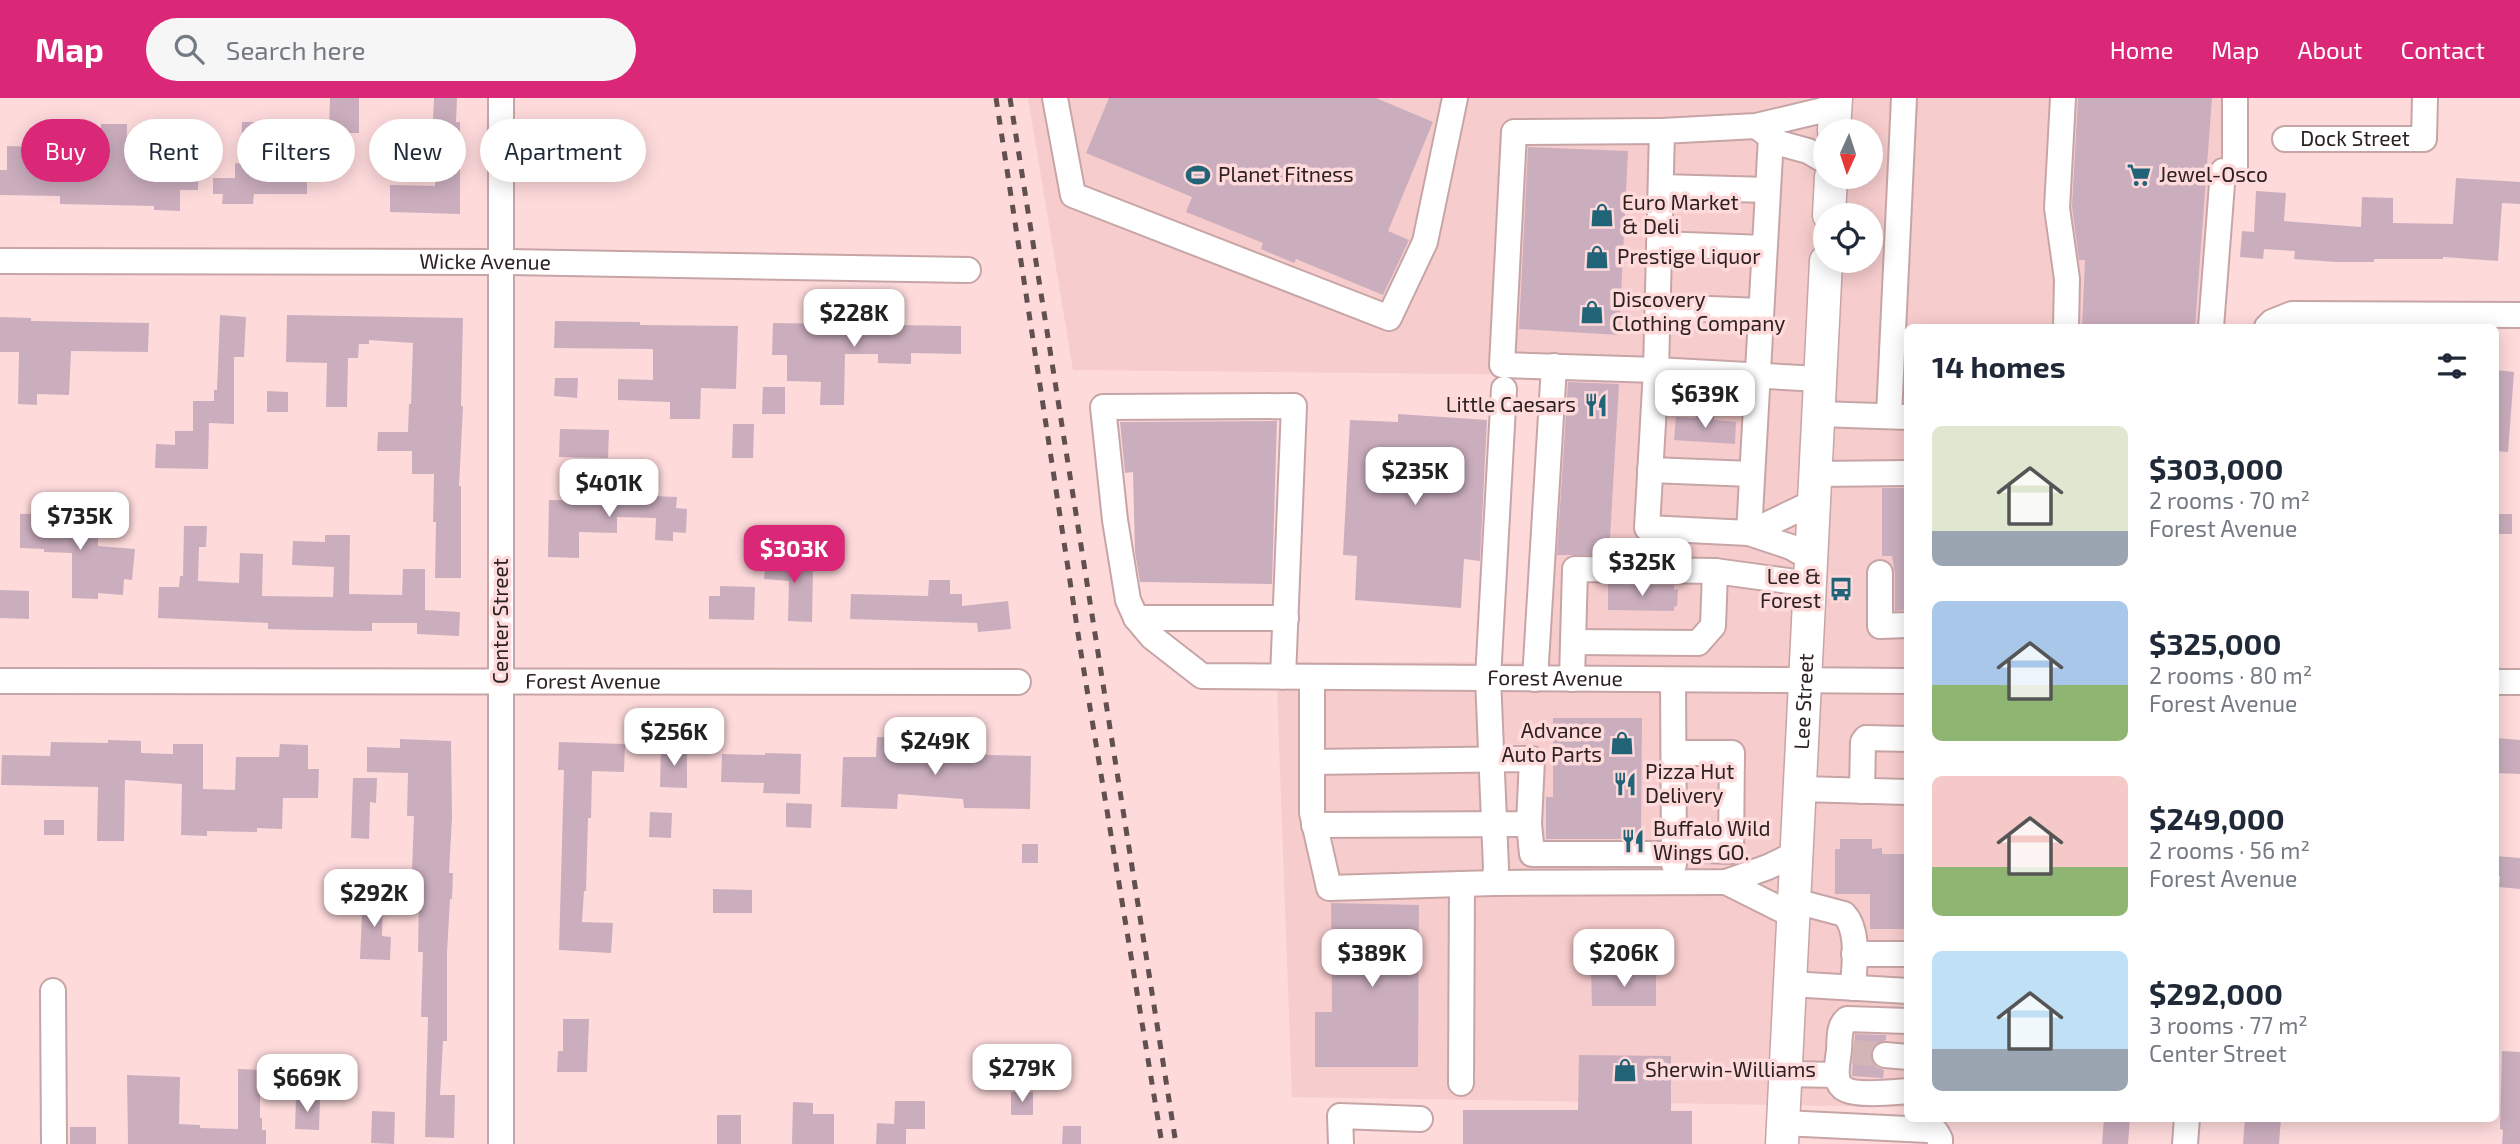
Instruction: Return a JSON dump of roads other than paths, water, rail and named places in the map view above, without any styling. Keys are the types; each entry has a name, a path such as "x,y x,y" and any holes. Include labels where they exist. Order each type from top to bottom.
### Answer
{"main road":[{"name":"Lee Street","path":"1782,1134 1807,681 1825,273"}],"street":[{"name":"Center Street","path":"500,1144 501,98"},
{"path":"1055,98 1073,195 1389,318 1425,242 1455,98"},
{"path":"1818,414 1898,417 1904,98"},
{"path":"2063,98 2057,208 2067,279 2066,324"},
{"path":"2210,324 2223,171 2235,171 2235,98"},
{"name":"Dock Street","path":"2285,139 2424,139 2425,98"},
{"path":"1819,379 1502,365 1514,131 1764,132 1835,112"},
{"path":"1662,131 1656,370 1647,528 1749,533 1791,547 1811,571"},
{"path":"1764,132 1779,143 1813,154"},
{"path":"1749,533 1768,190 1764,132"},
{"path":"1661,187 1768,190"},
{"path":"1659,244 1765,248"},
{"name":"Wicke Avenue","path":"0,261 501,262 968,270"},
{"path":"1658,307 1761,312"},
{"path":"2270,324 2292,314 2520,315"},
{"path":"1535,679 1554,366"},
{"path":"1494,883 1496,868 1488,678 1504,389"},
{"path":"1283,677 1286,618 1294,406 1103,407 1123,575 1128,600 1136,618 1286,618"},
{"path":"1650,470 1752,474"},
{"path":"1749,533 1815,488 1904,474"},
{"path":"1572,679 1575,569 1811,571"},
{"path":"1573,642 1698,643 1713,626 1715,571"},
{"path":"1880,573 1880,625 1904,625"},
{"name":"Forest Avenue","path":"1136,618 1152,637 1202,676 1904,681"},
{"path":"1312,677 1312,813 1329,888 1494,883 1726,882 1797,853"},
{"path":"1673,680 1675,883"},
{"name":"Forest Avenue","path":"0,681 1018,682"},
{"path":"2499,682 2520,682"},
{"path":"1861,791 1863,742 1866,738 1904,739"},
{"path":"1312,762 1532,759 1529,824 1532,854 1731,851 1732,754 1674,753"},
{"path":"1801,789 1904,792"},
{"path":"1314,825 1529,824"},
{"path":"1726,882 1795,909 1844,915 1852,926 1853,988"},
{"path":"1461,884 1461,1083"},
{"path":"1854,954 1904,954"},
{"path":"1790,984 1904,991"},
{"path":"53,991 54,1144"},
{"path":"1904,1021 1847,1019 1841,1026 1841,1087 1869,1093 1904,1091"},
{"path":"1786,1074 1843,1060"},
{"path":"1341,1144 1340,1116 1420,1119"},
{"path":"2185,1144 2187,1122"},
{"path":"1782,1134 1928,1130 1937,1132 1940,1144"}],"tunnel":[{"path":"1853,1052 1885,1055"}],"railway":[{"path":"996,98 1081,653 1162,1144"},
{"path":"1010,98 1176,1144"}],"place":[{"name":"Planet Fitness","path":"1198,175"},
{"name":"Jewel-Osco","path":"2139,175"},
{"name":"Euro Market & Deli","path":"1602,215"},
{"name":"Prestige Liquor","path":"1597,257"},
{"name":"Discovery Clothing Company","path":"1592,312"},
{"name":"Little Caesars","path":"1596,405"},
{"name":"Lee & Forest","path":"1841,589"},
{"name":"Advance Auto Parts","path":"1622,743"},
{"name":"Pizza Hut Delivery","path":"1625,784"},
{"name":"Buffalo Wild Wings GO.","path":"1633,841"},
{"name":"Sherwin-Williams","path":"1625,1070"}]}
